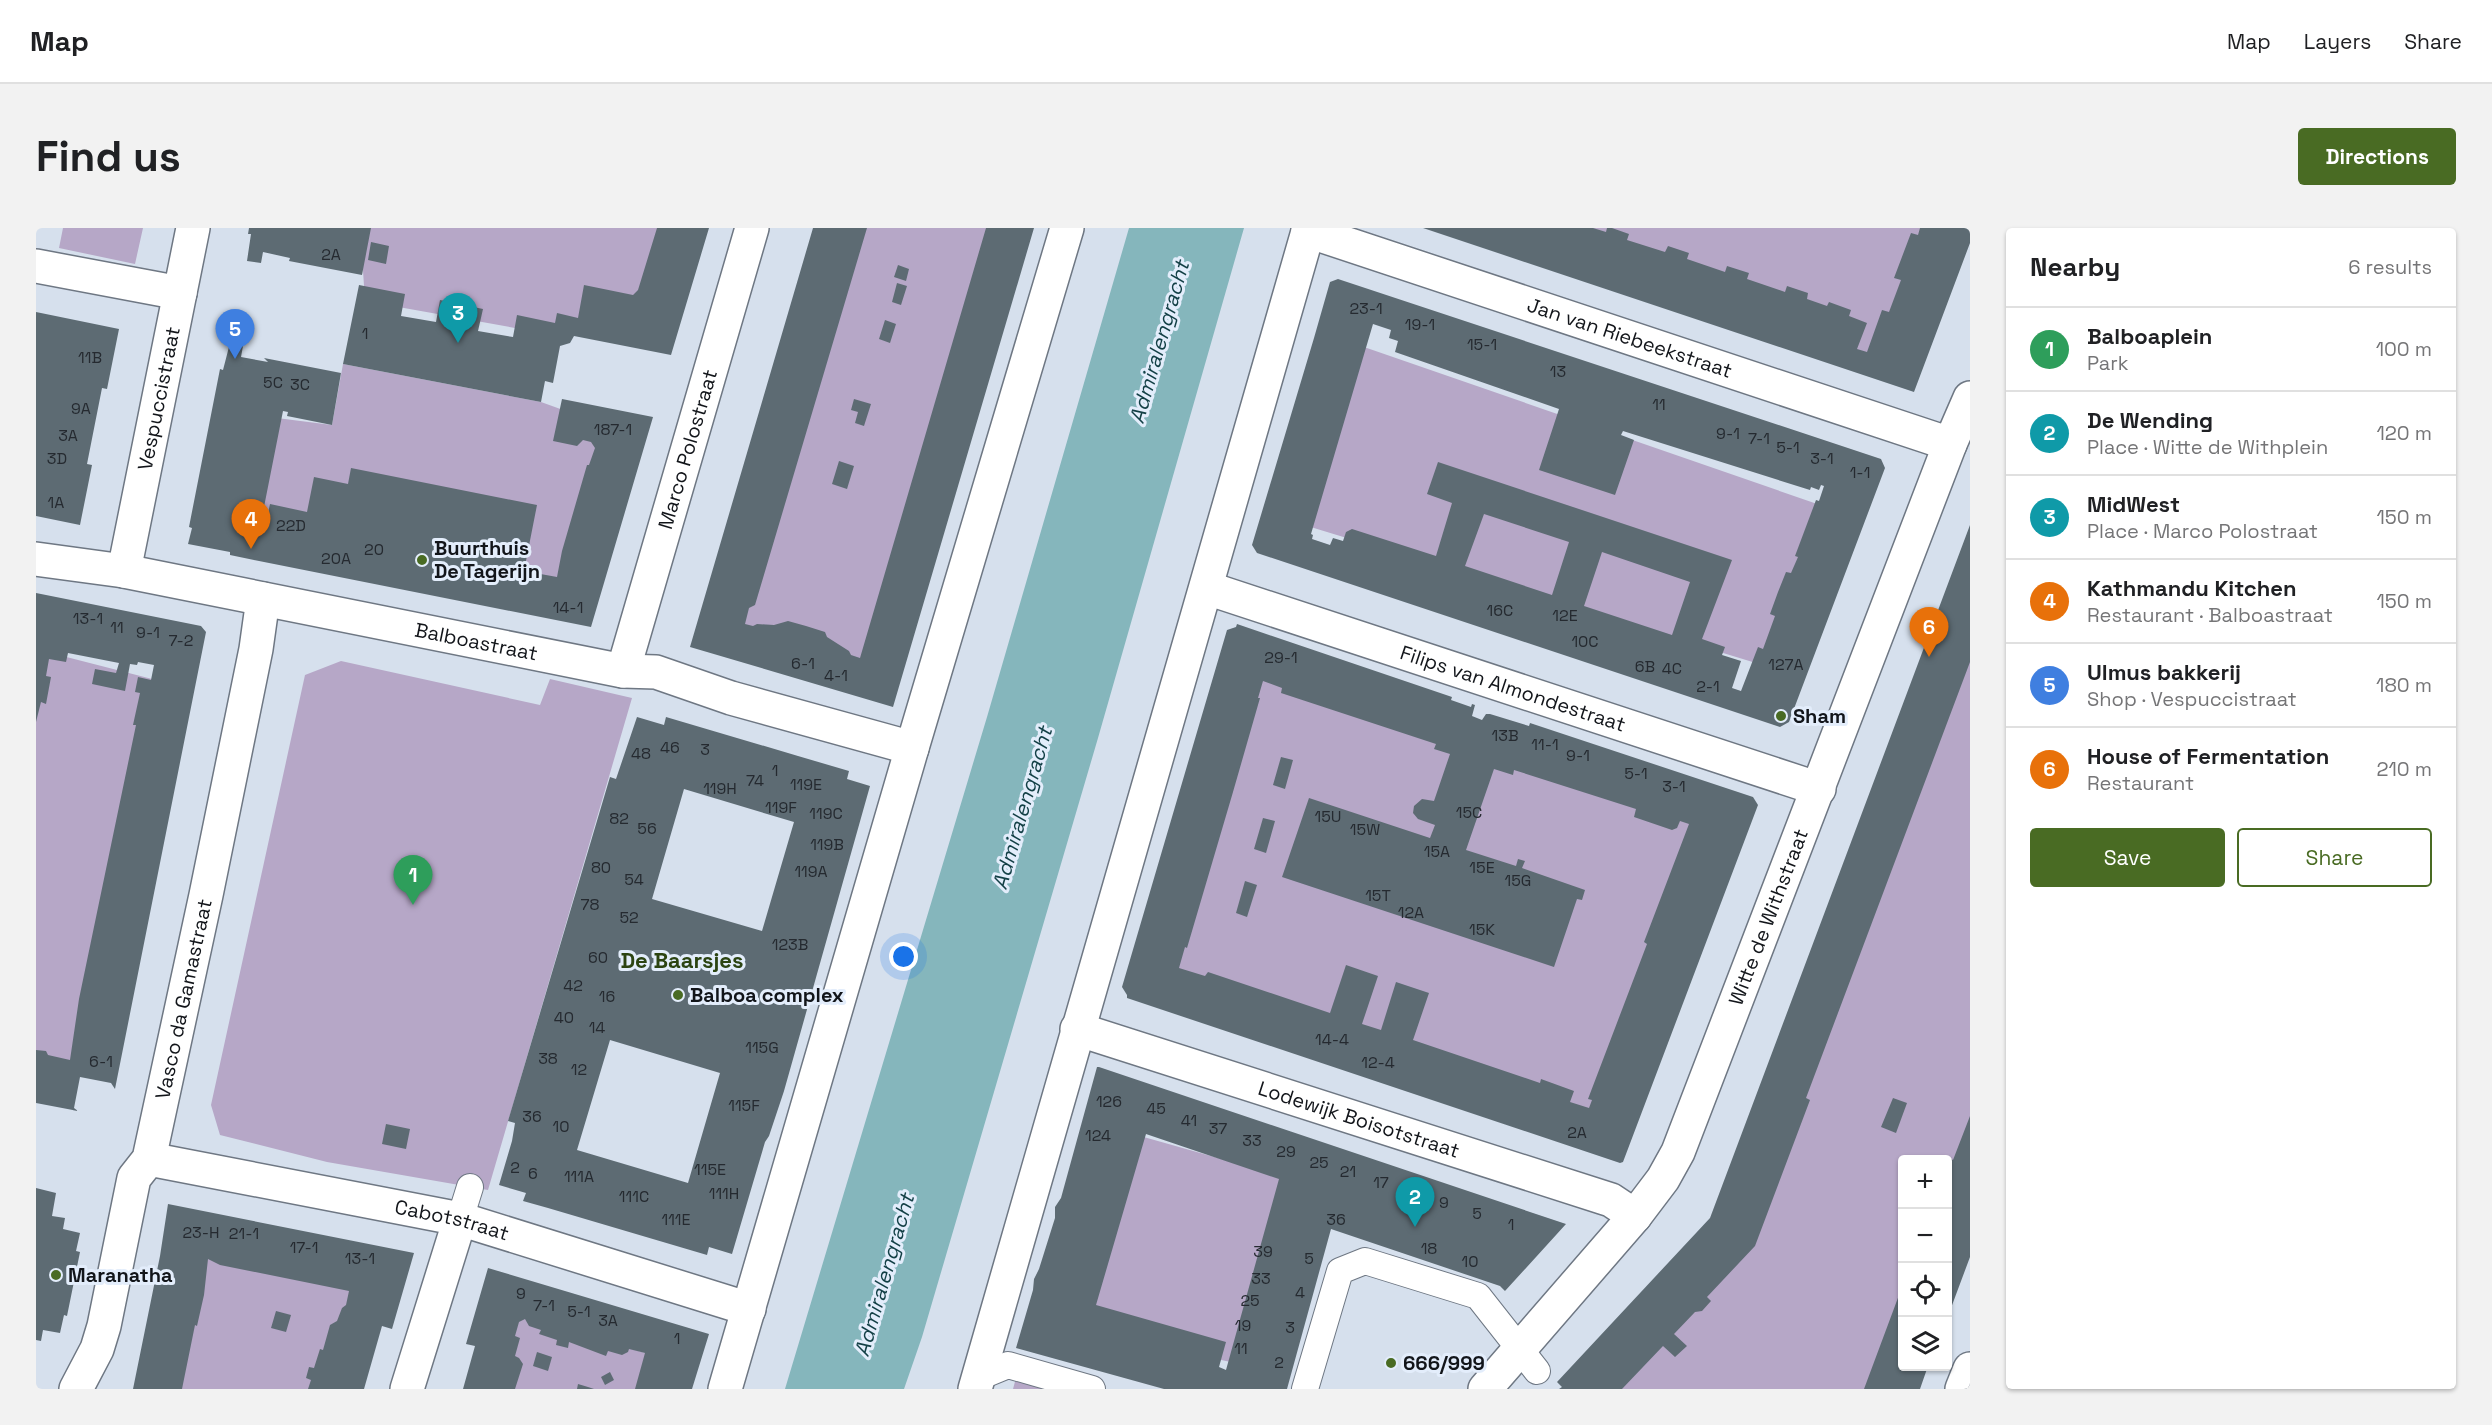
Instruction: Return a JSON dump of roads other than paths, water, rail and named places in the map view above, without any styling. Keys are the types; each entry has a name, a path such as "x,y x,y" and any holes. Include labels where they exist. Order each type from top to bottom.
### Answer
{"street":[{"name":"Vespuccistraat","path":"124,571 193,228"},
{"name":"Marco Polostraat","path":"623,670 752,228"},
{"path":"725,1389 1067,228"},
{"path":"977,1383 1077,1029 1207,588 1309,230"},
{"name":"Jan van Riebeekstraat","path":"1309,230 1950,444"},
{"path":"36,266 180,293"},
{"name":"Witte de Withstraat","path":"1485,1389 1635,1216 1663,1179 1678,1152 1950,444 1970,398"},
{"name":"Balboastraat","path":"36,559 124,571 623,670 656,672 731,698 912,748"},
{"name":"Filips van Almondestraat","path":"1207,588 1819,789"},
{"name":"Vasco da Gamastraat","path":"76,1389 97,1349 104,1326 134,1178 149,1158 216,848 256,648 263,600"},
{"name":"Lodewijk Boisotstraat","path":"1077,1029 1611,1200 1635,1216"},
{"name":"Cabotstraat","path":"149,1158 460,1218 749,1309"},
{"path":"407,1389 470,1187"},
{"path":"1305,1389 1340,1271 1365,1261 1478,1296 1521,1350"},
{"path":"977,1383 1008,1365 1092,1389"},
{"path":"1962,1389 1970,1369"}],"water":[{"name":"Admiralengracht","path":"1129,228 1244,228 1098,738 922,1337 904,1389 785,1389 987,717"}],"place":[{"name":"MidWest","path":"458,343"},
{"name":"Ulmus bakkerij","path":"235,359"},
{"name":"Kathmandu Kitchen","path":"251,549"},
{"name":"Buurthuis De Tagerijn","path":"422,560"},
{"name":"House of Fermentation","path":"1929,657"},
{"name":"Sham","path":"1781,716"},
{"name":"Balboaplein","path":"413,905"},
{"name":"Balboa complex","path":"678,995"},
{"name":"De Wending","path":"1415,1227"},
{"name":"Maranatha","path":"56,1275"},
{"name":"666/999","path":"1391,1363"}],"district":[{"name":"De Baarsjes","path":"682,960"}]}
